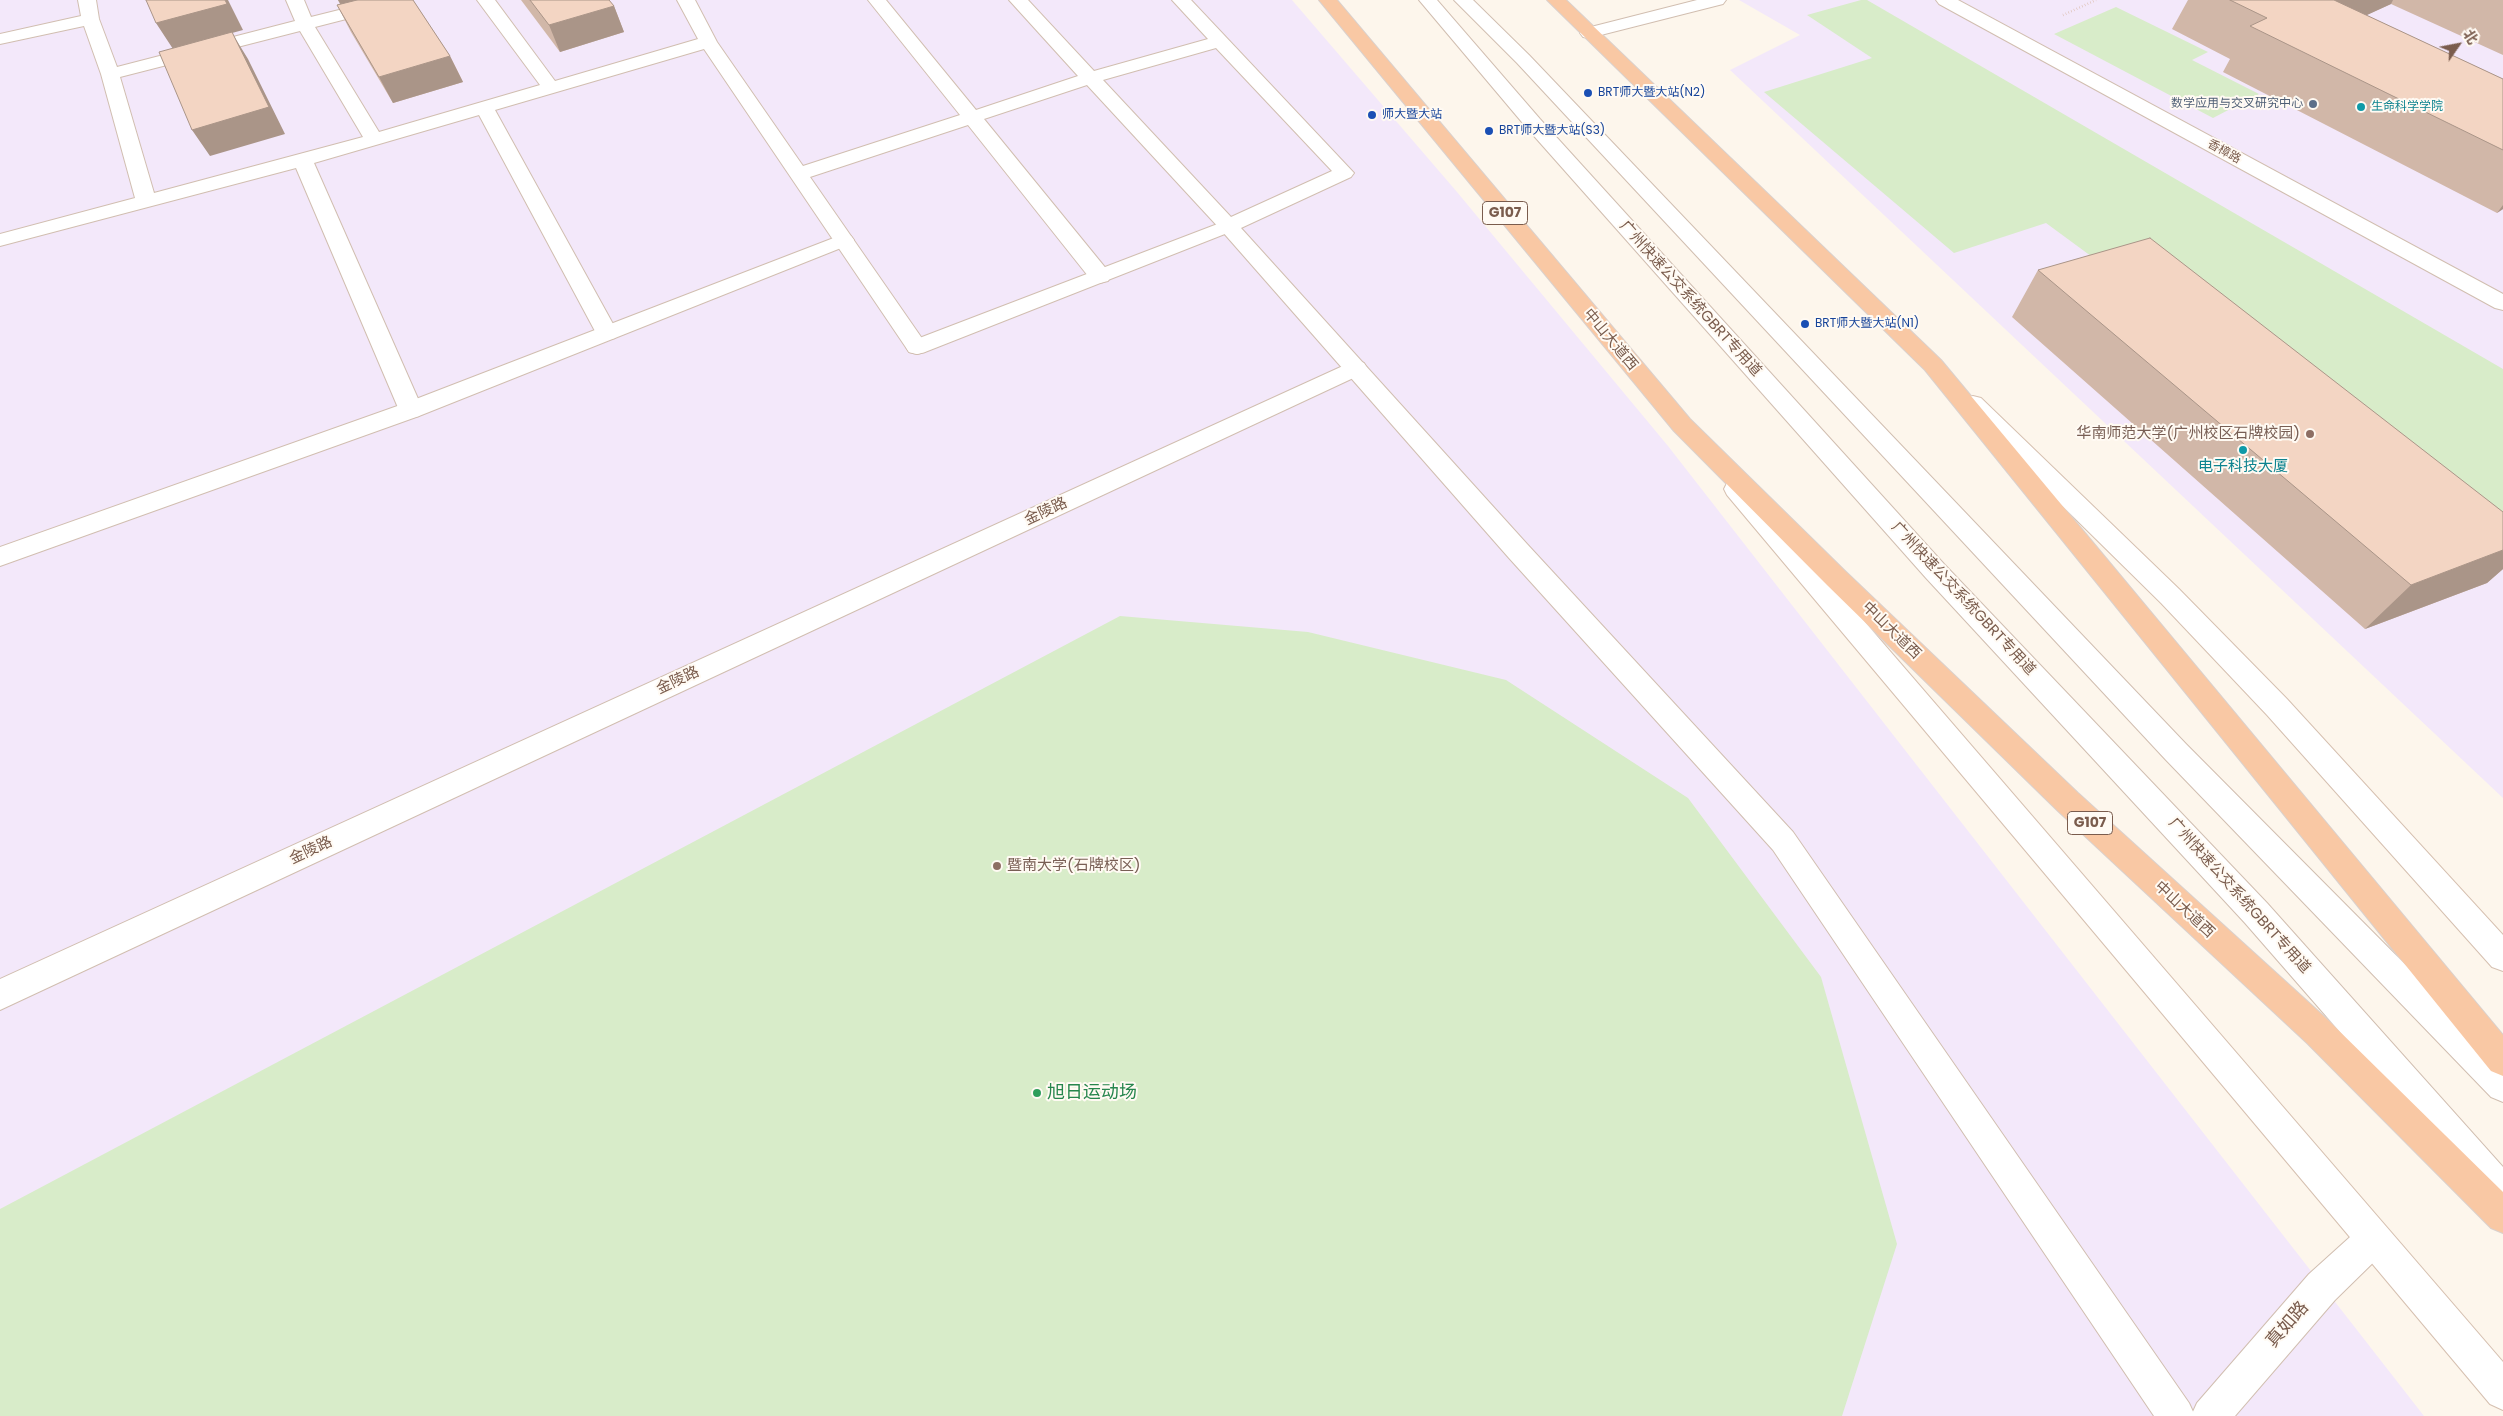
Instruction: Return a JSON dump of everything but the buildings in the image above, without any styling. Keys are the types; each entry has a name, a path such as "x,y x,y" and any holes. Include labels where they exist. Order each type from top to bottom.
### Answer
{"highway":[{"name":"中山大道西","path":"1328,0 1682,425 1836,578 2061,796 2318,1032 2503,1216"},
{"path":"1556,0 1933,365 2503,1060"}],"street":[{"path":"87,0 90,19 110,74 146,201"},
{"path":"295,0 305,25 373,138"},
{"path":"110,74 399,0"},
{"path":"486,0 551,88"},
{"path":"686,0 708,42 917,347 1228,226 1344,173 1181,0"},
{"path":"877,0 1100,276"},
{"path":"1018,0 1228,226 1518,551 1783,841 2176,1416"},
{"name":"广州快速公交系统GBRT专用道","path":"1428,0 1533,123 1707,319 1936,571 2256,913 2503,1193"},
{"path":"1463,0 1523,59 2156,732 2503,1086"},
{"path":"1589,33 1717,0"},
{"name":"香樟路","path":"1945,0 2503,303"},
{"path":"0,40 90,19"},
{"path":"799,174 1090,78 1220,41"},
{"path":"0,240 303,160 373,138 485,108 708,42"},
{"path":"485,108 607,333"},
{"path":"303,160 411,410"},
{"path":"0,557 411,410 844,240"},
{"path":"2484,293 2503,280"},
{"path":"1933,365 2170,596 2277,707 2503,957"},
{"name":"金陵路","path":"0,995 1356,368"},
{"path":"1682,425 2372,1240 2503,1391"},
{"name":"真如路","path":"2210,1416 2322,1286 2372,1240"}],"shaded area":[{"name":"暨南大学(石牌校区)","path":"0,0 1292,0 1457,192 1668,446 2424,1416 0,1416"},
{"name":"华南师范大学(广州校区石牌校园)","path":"1739,0 2503,0 2503,798 1730,70 1800,35"}],"green space":[{"path":"1867,0 2503,369 2503,513 2469,534 2046,223 1954,253 1764,92 1872,58 1807,15"},
{"path":"2116,7 2208,52 2192,60 2259,94 2213,118 2054,34"},
{"name":"旭日运动场","path":"1120,616 1308,632 1506,680 1688,798 1821,977 1897,1244 1842,1416 0,1416 0,1209"}],"place":[{"name":"BRT师大暨大站(N2)","path":"1588,93"},
{"name":"数学应用与交叉研究中心","path":"2313,104"},
{"name":"生命科学学院","path":"2361,107"},
{"name":"师大暨大站","path":"1372,115"},
{"name":"BRT师大暨大站(S3)","path":"1489,131"},
{"name":"BRT师大暨大站(N1)","path":"1805,324"},
{"name":"华南师范大学(广州校区石牌校园)","path":"2310,434"},
{"name":"电子科技大厦","path":"2243,450"},
{"name":"暨南大学(石牌校区)","path":"997,866"},
{"name":"旭日运动场","path":"1037,1093"}]}
